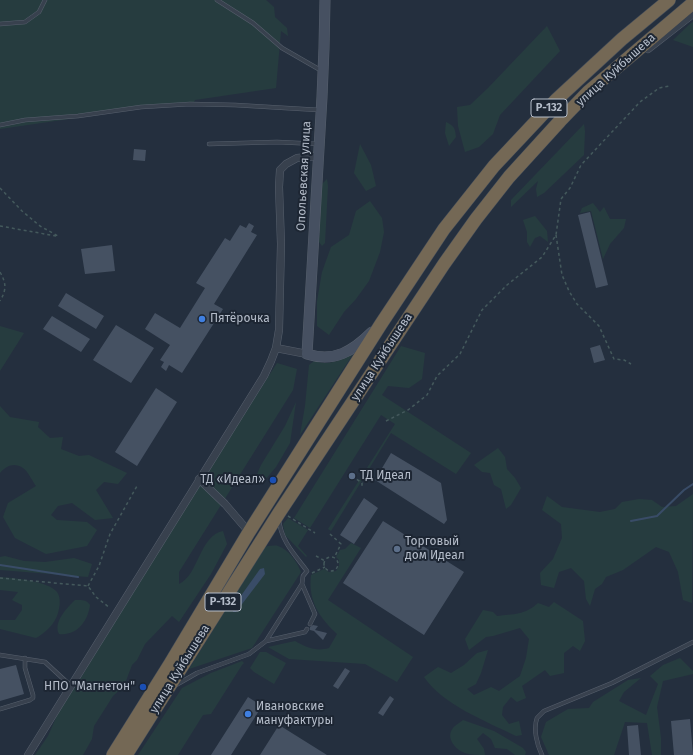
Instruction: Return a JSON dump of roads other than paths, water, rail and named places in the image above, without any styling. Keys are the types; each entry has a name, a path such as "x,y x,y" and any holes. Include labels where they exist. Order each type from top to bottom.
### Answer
{"highway":[{"name":"улица Куйбышева","path":"113,755 170,664 248,532 381,324 444,229 494,166 570,86 622,39 669,0"},
{"name":"улица Куйбышева","path":"126,755 167,690 284,515 444,264 476,219 509,177 588,92 693,3"}],"street":[{"name":"Опольевская улица","path":"307,354 318,156 320,144 325,0"},
{"path":"614,69 639,56 693,14"},
{"path":"28,755 264,376 276,348 279,330 281,244 279,187 280,170 286,164 297,158 318,156"},
{"path":"276,348 307,354 317,358 330,358 341,355 367,338 381,324"},
{"path":"199,479 225,504 248,532"}],"lane":[{"path":"0,24 25,22 39,12 45,0"},
{"path":"217,0 253,23 282,48 323,71"},
{"path":"0,125 25,120 78,116 141,107 176,105 235,105 321,110"},
{"path":"209,144 277,142 320,144"},
{"path":"167,690 196,673 249,654 266,641 302,584 307,570 284,540 280,527 284,515"},
{"path":"302,584 315,614 310,624"},
{"path":"266,641 305,632 306,629"},
{"path":"542,755 536,731 538,717 544,711 612,683 693,642"},
{"path":"0,655 46,662 71,686"},
{"path":"0,709 30,700 32,698 33,695 25,668 25,658"}],"water":[{"path":"264,568 265,574 236,612 233,612 233,607 260,569"}],"waterway":[{"path":"631,521 657,516 684,490 693,484"},
{"path":"0,565 78,577"}],"place":[{"name":"Пятёрочка","path":"202,319"},
{"name":"ТД Идеал","path":"352,476"},
{"name":"ТД «Идеал»","path":"273,480"},
{"name":"Торговый дом Идеал","path":"397,549"},
{"name":"НПО \"Магнетон\"","path":"143,687"},
{"name":"Ивановские мануфактуры","path":"248,714"}]}
